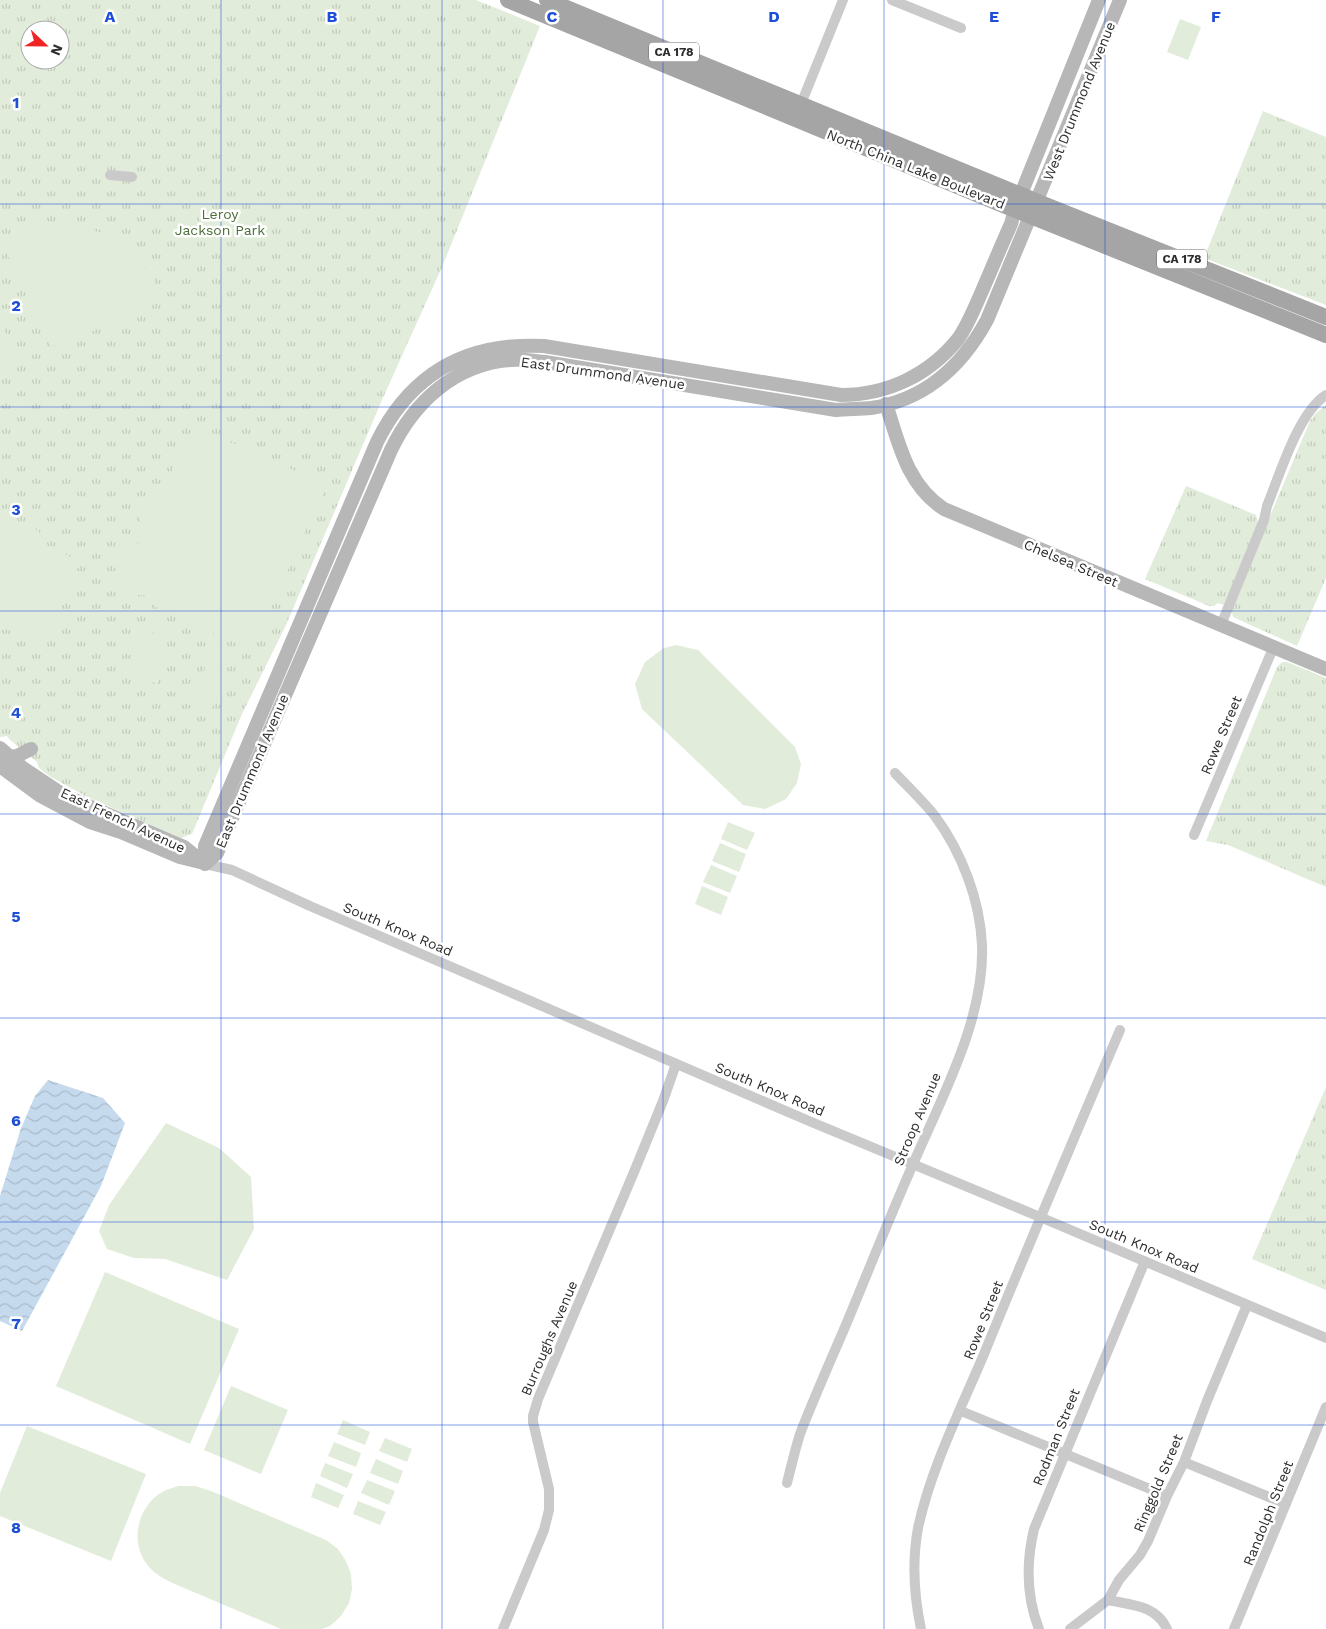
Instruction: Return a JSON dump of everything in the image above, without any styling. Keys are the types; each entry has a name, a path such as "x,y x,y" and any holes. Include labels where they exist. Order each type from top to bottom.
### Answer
{"main road":[{"name":"North China Lake Boulevard","path":"508,0 567,10 801,104 1018,202"},
{"name":"North China Lake Boulevard","path":"547,0 1035,209 1296,324 1326,335"},
{"name":"North China Lake Boulevard","path":"1035,209 1326,317"},
{"path":"1296,324 1308,321 1326,328"}],"street":[{"path":"801,104 843,0"},
{"path":"892,0 961,28"},
{"name":"West Drummond Avenue","path":"1018,202 1099,0"},
{"name":"West Drummond Avenue","path":"1035,209 1120,0"},
{"path":"110,175 132,177"},
{"name":"East Drummond Avenue","path":"205,864 205,846 377,442 395,411 424,380 442,368 477,352 499,347 527,345 544,346 841,395 859,395 897,386 930,367 940,359 958,338 974,309 1011,224 1018,202"},
{"name":"East Drummond Avenue","path":"205,864 218,853 398,436 419,405 448,382 480,367 498,362 526,360 836,410 870,408 886,404 922,390 932,384 951,370 972,346 987,320 1035,209"},
{"name":"Chelsea Street","path":"882,390 911,476 932,501 944,510 1326,669"},
{"path":"1221,625 1302,420 1314,405 1326,396"},
{"name":"Rowe Street","path":"1194,834 1274,646"},
{"path":"3,756 17,756 31,749"},
{"name":"East French Avenue","path":"3,756 65,796 184,847 205,864"},
{"name":"Stroop Avenue","path":"787,1483 800,1435 950,1080 969,1029 978,998 982,967 982,943 977,910 964,865 949,837 933,814 895,774"},
{"name":"South Knox Road","path":"205,864 232,870 296,900 676,1064 1326,1338"},
{"name":"Rowe Street","path":"921,1629 915,1596 915,1556 918,1529 926,1498 944,1448 1040,1216 1120,1030"},
{"name":"Burroughs Avenue","path":"503,1629 544,1530 549,1510 549,1489 533,1422 538,1398 634,1172 676,1064"},
{"name":"Rodman Street","path":"1039,1629 1029,1591 1028,1567 1030,1544 1041,1509 1145,1261"},
{"name":"Ringgold Street","path":"1108,1600 1119,1580 1140,1555 1148,1541 1184,1462 1206,1401 1247,1305"},
{"name":"Randolph Street","path":"1234,1629 1326,1407"},
{"path":"960,1410 1167,1496"},
{"path":"1184,1462 1286,1504"},
{"path":"1070,1629 1108,1600 1147,1609 1161,1618 1167,1629"}],"green space":[{"name":"Leroy Jackson Park","path":"0,0 476,0 540,26 442,267 382,400 287,623 242,714 192,834 181,838 85,796 39,768 37,762 7,736 0,737"},
{"path":"1180,19 1201,27 1188,60 1167,52"},
{"path":"1263,111 1326,137 1326,305 1204,258"},
{"path":"55,223 90,229 106,235 120,244 144,266 162,298 93,331 51,347 0,238 27,227"},
{"path":"0,321 16,354 16,358 12,366 0,373"},
{"path":"1326,405 1326,578 1297,646 1233,617 1231,609 1310,421"},
{"path":"194,426 324,484 325,487 324,493 318,502 252,650 158,609 144,595 137,595 130,587 118,583 114,559 118,551 129,549 138,543 141,538 142,527 136,503 142,498 161,495"},
{"path":"1186,486 1256,515 1259,527 1224,605 1218,603 1214,606 1209,606 1145,579"},
{"path":"0,517 39,531 41,542 80,562 52,629 34,640 0,627"},
{"path":"152,618 180,630 174,642 147,630"},
{"path":"137,636 164,648 159,661 131,649"},
{"path":"208,642 235,654 230,666 202,654"},
{"path":"676,645 698,650 795,747 801,764 797,783 786,799 765,809 743,805 642,709 635,684 645,662 664,648"},
{"path":"135,660 162,671 157,684 129,672"},
{"path":"1282,662 1287,662 1326,678 1326,887 1228,845 1206,841 1277,667"},
{"path":"206,665 233,677 228,690 201,678"},
{"path":"190,683 217,695 212,708 184,696"},
{"path":"728,822 755,833 747,850 721,839"},
{"path":"720,843 746,854 739,872 712,861"},
{"path":"711,865 737,876 730,893 703,882"},
{"path":"702,886 728,897 721,915 695,904"},
{"path":"1326,1087 1326,1290 1252,1259"},
{"path":"166,1123 219,1148 251,1177 254,1229 227,1280 165,1259 134,1258 107,1249 99,1231 109,1205"},
{"path":"105,1272 239,1329 190,1444 56,1386"},
{"path":"231,1386 288,1410 261,1474 204,1450"},
{"path":"343,1420 370,1432 365,1445 337,1434"},
{"path":"27,1426 146,1474 111,1561 0,1516 0,1493"},
{"path":"385,1438 412,1449 407,1462 379,1451"},
{"path":"334,1442 361,1453 356,1467 328,1456"},
{"path":"376,1459 403,1471 398,1484 370,1473"},
{"path":"325,1463 353,1474 347,1488 320,1476"},
{"path":"367,1480 395,1491 389,1505 361,1493"},
{"path":"316,1483 344,1495 338,1508 311,1497"},
{"path":"179,1486 195,1486 211,1491 326,1540 338,1549 346,1561 351,1574 352,1589 349,1603 341,1616 330,1626 322,1629 281,1629 170,1582 154,1572 141,1554 138,1543 139,1523 148,1504 155,1497 164,1491"},
{"path":"358,1501 386,1512 380,1525 353,1514"}],"water":[{"path":"48,1080 103,1098 125,1123 101,1186 22,1331 0,1321 0,1196 21,1128 35,1096"}]}
